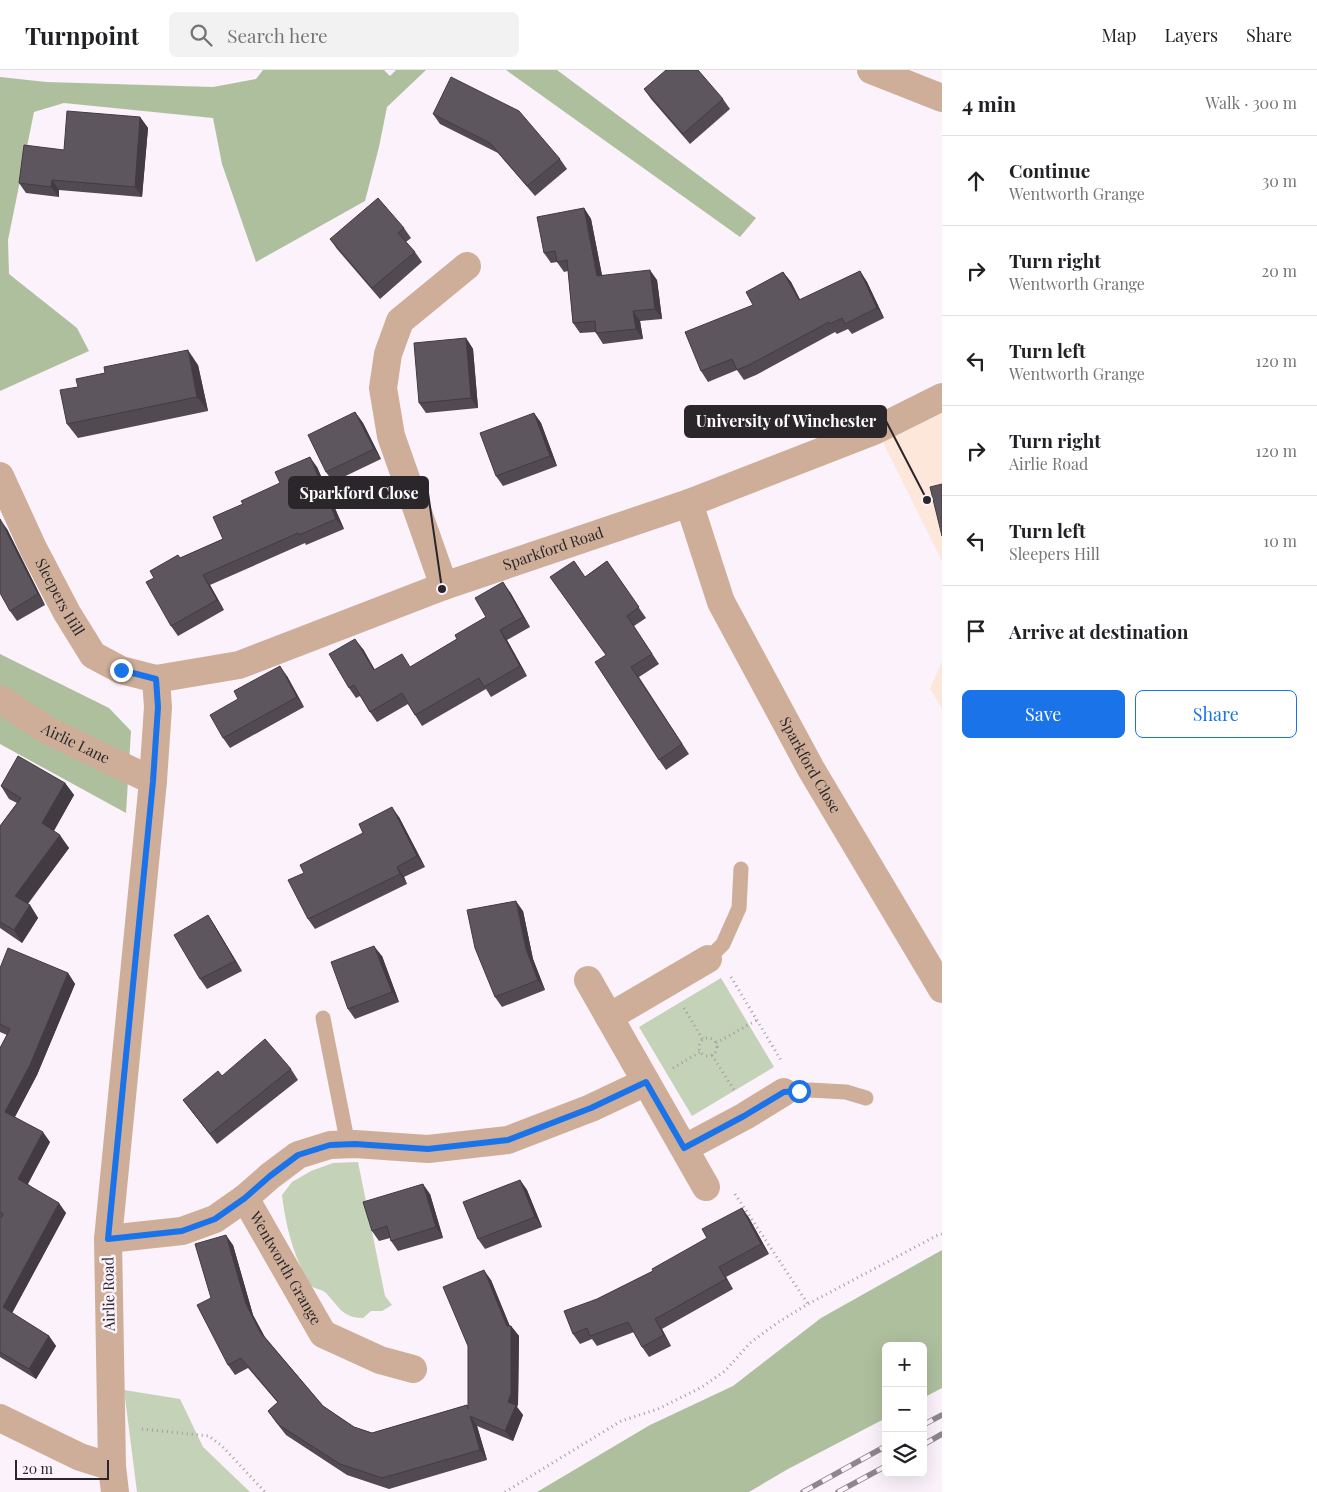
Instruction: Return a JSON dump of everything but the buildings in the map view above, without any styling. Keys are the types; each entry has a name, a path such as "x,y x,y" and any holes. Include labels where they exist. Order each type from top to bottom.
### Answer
{"street":[{"path":"871,70 942,98"},
{"path":"444,586 391,436 383,388 388,354 400,320 467,266"},
{"name":"Sparkford Road","path":"156,679 239,665 444,586 689,503 874,431 942,397"},
{"name":"Sleepers Hill","path":"0,476 38,556 93,655 121,670 156,679"},
{"name":"Sparkford Close","path":"689,503 722,602 811,769 942,988"},
{"name":"Airlie Road","path":"114,1480 111,1432 108,1239 153,781 158,707 156,679"},
{"name":"Airlie Lane","path":"0,699 47,730 153,781"},
{"path":"609,1017 712,955"},
{"path":"588,980 706,1187"},
{"name":"Wentworth Grange","path":"108,1239 182,1231 215,1219 245,1198 298,1155 330,1145 428,1149 508,1140 591,1108 646,1082"},
{"path":"684,1148 792,1091"},
{"name":"Wentworth Grange","path":"245,1198 323,1334 380,1360 413,1369"},
{"path":"0,1418 80,1457 114,1480"}],"lane":[{"path":"712,955 723,944 739,908 741,869"},
{"path":"323,1018 348,1145"},
{"path":"792,1091 846,1092 866,1098"}],"path":[{"path":"712,955 756,1020 792,1091"},
{"path":"668,982 703,1040"},
{"path":"716,1043 756,1020"},
{"path":"706,1038 712,1039 716,1043 717,1049 712,1056 704,1055 699,1051 700,1045 706,1038"},
{"path":"712,1056 748,1114"},
{"path":"706,1187 730,1186 808,1304"},
{"path":"505,1492 621,1421 658,1409 702,1388 725,1371 750,1343 776,1323 808,1304 942,1234"},
{"path":"111,1432 146,1429 209,1436 222,1446 264,1492"}],"shaded area":[{"path":"942,408 942,561 881,438"},
{"path":"942,661 942,709 930,689"}],"green space":[{"path":"263,70 384,70 390,76 396,70 426,70 387,107 365,201 256,262 222,164 213,118 64,103 34,112 8,240 9,274 77,328 89,351 0,391 0,77 46,82 213,87 256,79"},
{"path":"506,70 557,70 756,218 740,237"},
{"path":"0,654 109,708 131,731 126,813 0,744"},
{"path":"721,978 774,1067 692,1116 639,1027"},
{"path":"358,1162 385,1296 392,1305 382,1311 371,1311 363,1318 356,1318 346,1314 325,1292 312,1287 307,1281 286,1222 282,1195 292,1182 311,1171 333,1163"},
{"path":"942,1250 942,1388 927,1396 927,1342 882,1342 882,1420 788,1469 749,1492 537,1492 650,1425 733,1386 821,1318"},
{"path":"124,1390 180,1399 203,1447 250,1492 137,1492"}],"railway":[{"path":"927,1423 942,1415"},
{"path":"927,1443 942,1434"},
{"path":"803,1492 882,1448"},
{"path":"838,1492 882,1468"}],"place":[{"name":"University of Winchester","path":"927,500"},
{"name":"Sparkford Close","path":"442,589"}],"route":[{"path":"121,670 156,679 158,707 141,909 108,1239 182,1231 215,1219 245,1198 298,1155 330,1145 355,1144 428,1149 508,1140 606,1102 646,1082 684,1148 784,1092 799,1091"}]}
